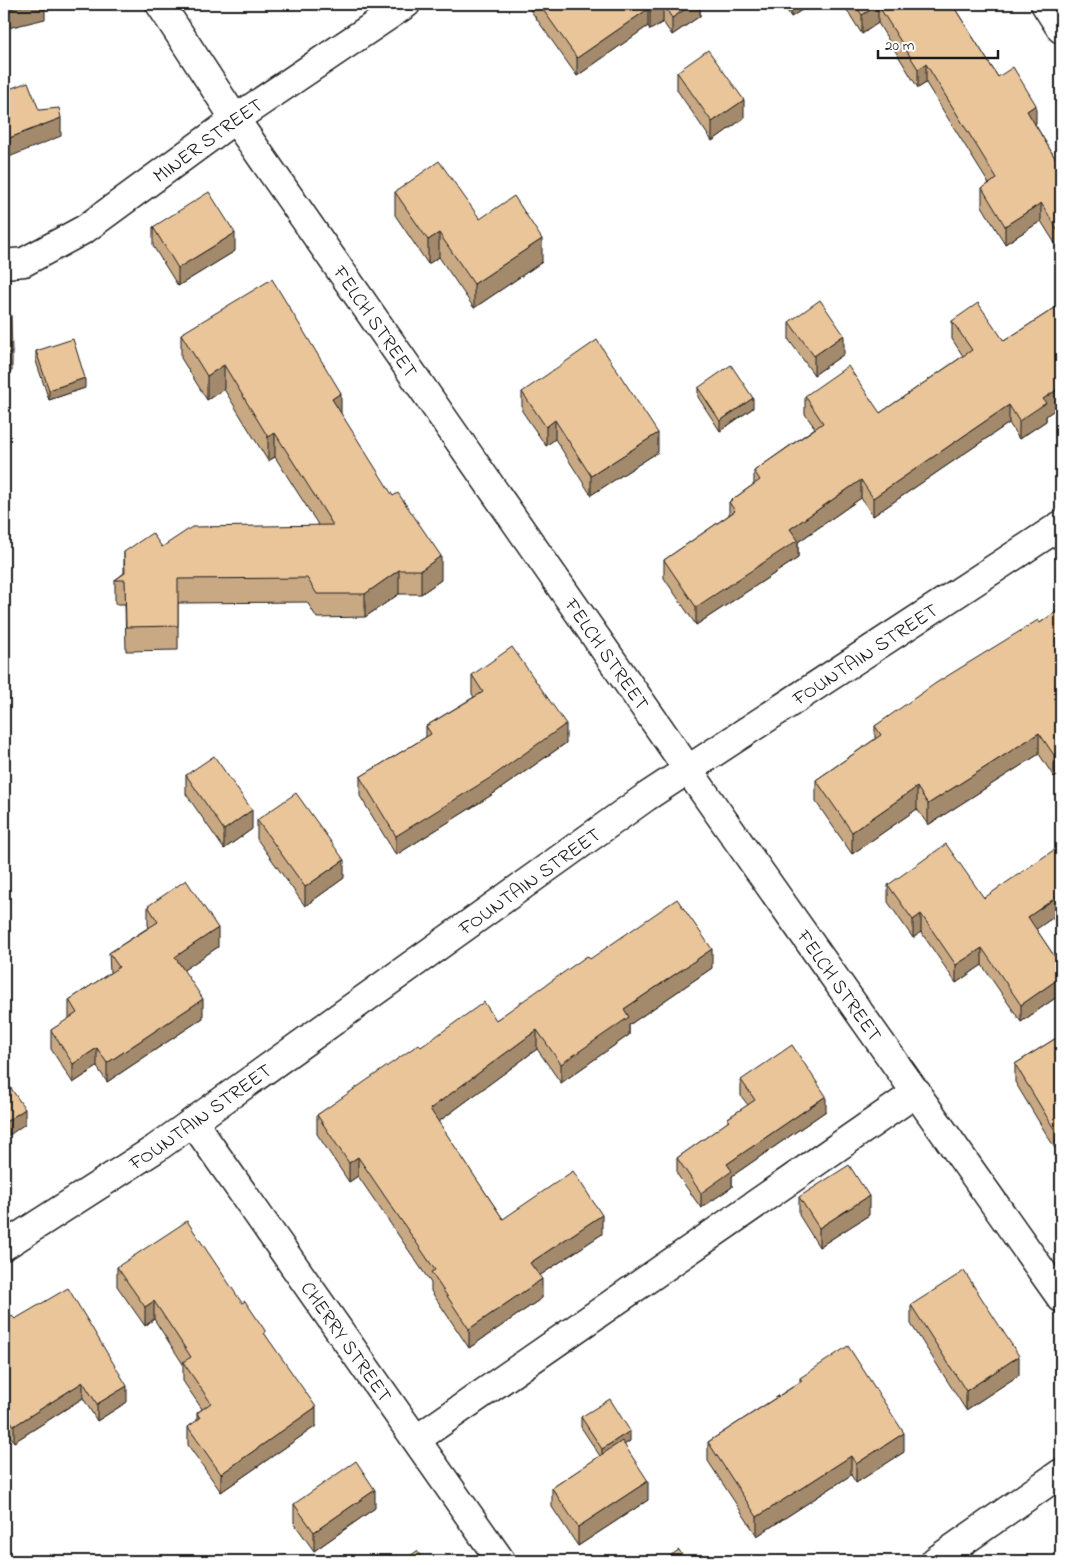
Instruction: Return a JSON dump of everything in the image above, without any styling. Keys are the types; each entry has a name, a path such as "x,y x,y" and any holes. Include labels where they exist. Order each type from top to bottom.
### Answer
{"street":[{"name":"FELCH STREET","path":"160,4 236,119 689,769 718,814 917,1092 1061,1298"},
{"name":"MINER STREET","path":"4,264 24,262 85,228 236,119 406,4"},
{"path":"1044,4 1061,29"},
{"name":"FOUNTAIN STREET","path":"4,1246 193,1122 689,769 1061,525"},
{"path":"417,1440 917,1092"},
{"name":"CHERRY STREET","path":"193,1122 501,1561"},
{"path":"935,1561 1061,1473"}],"building":[{"path":"4,4 29,4 4,10"},
{"path":"539,4 663,4 650,12 648,9 577,58"},
{"path":"663,4 693,4 672,18"},
{"path":"854,4 952,4 998,77 1013,67 1036,105 1027,111 1061,168 1061,235 1041,203 1005,226 982,188 997,179 926,64 918,69 878,5 862,15"},
{"path":"708,50 744,100 712,122 677,72"},
{"path":"28,82 39,110 59,108 61,118 4,140 4,91"},
{"path":"439,161 480,219 514,196 542,239 474,284 439,233 428,240 395,192"},
{"path":"209,192 235,233 178,268 153,227"},
{"path":"272,279 341,393 332,399 393,496 398,493 441,556 421,570 399,570 365,594 317,594 307,578 178,579 178,626 126,627 125,580 115,580 125,573 124,552 152,533 162,547 192,527 333,525 275,433 268,437 224,365 207,376 181,334"},
{"path":"820,300 844,335 814,356 789,322"},
{"path":"978,303 1004,341 1061,304 1061,387 1043,399 1046,403 1019,421 1009,405 873,498 861,480 790,529 798,540 696,607 664,560 735,511 729,502 760,480 754,471 823,423 805,396 848,366 880,413 972,350 952,321"},
{"path":"4,315 11,315 12,353 4,353"},
{"path":"73,339 85,378 49,390 36,351"},
{"path":"597,340 658,433 591,476 555,420 546,427 522,392"},
{"path":"731,365 753,398 720,421 698,388"},
{"path":"1061,608 1061,750 1054,755 1039,733 928,804 917,787 852,832 816,780 881,735 875,726 936,683 1038,620 1040,623"},
{"path":"512,647 566,724 490,778 396,836 360,777 431,734 426,726 483,692 472,675"},
{"path":"214,756 252,810 224,830 186,775"},
{"path":"296,793 344,860 305,887 257,820"},
{"path":"946,844 984,898 1061,845 1061,894 1028,917 1061,966 1061,977 1021,1005 982,948 956,965 921,914 913,920 888,885"},
{"path":"186,880 218,928 175,957 203,999 107,1063 97,1048 73,1064 51,1030 77,1013 69,1000 119,967 109,953 158,922 148,906"},
{"path":"677,899 712,949 624,1009 629,1017 561,1064 537,1030 430,1109 503,1219 573,1171 602,1215 530,1263 542,1279 469,1329 431,1272 435,1270 358,1157 349,1163 317,1115 419,1044 421,1047 484,1002 496,1020 587,956 590,959"},
{"path":"1061,1035 1061,1148 1056,1140 1059,1137 1015,1064"},
{"path":"792,1045 826,1096 727,1164 732,1171 701,1193 677,1158 729,1121 728,1118 755,1100 741,1080"},
{"path":"4,1078 25,1109 4,1123"},
{"path":"849,1165 869,1196 819,1228 799,1197"},
{"path":"187,1221 242,1303 245,1301 266,1332 264,1333 316,1407 221,1474 188,1427 200,1418 197,1413 211,1403 183,1362 191,1357 154,1301 145,1307 117,1267"},
{"path":"964,1271 1019,1356 966,1391 911,1305"},
{"path":"68,1288 127,1386 97,1404 83,1382 14,1426 6,1413 4,1415 4,1322 12,1316 15,1319"},
{"path":"848,1346 904,1433 856,1464 851,1456 757,1517 708,1442 802,1381 800,1378"},
{"path":"610,1399 630,1431 602,1449 581,1417"},
{"path":"622,1441 648,1481 578,1527 552,1488"},
{"path":"356,1461 375,1490 314,1532 294,1504"},
{"path":"679,1550 686,1561 662,1561"},
{"path":"417,1551 424,1561 403,1561"},
{"path":"1061,1554 1061,1561 1050,1561"}]}
